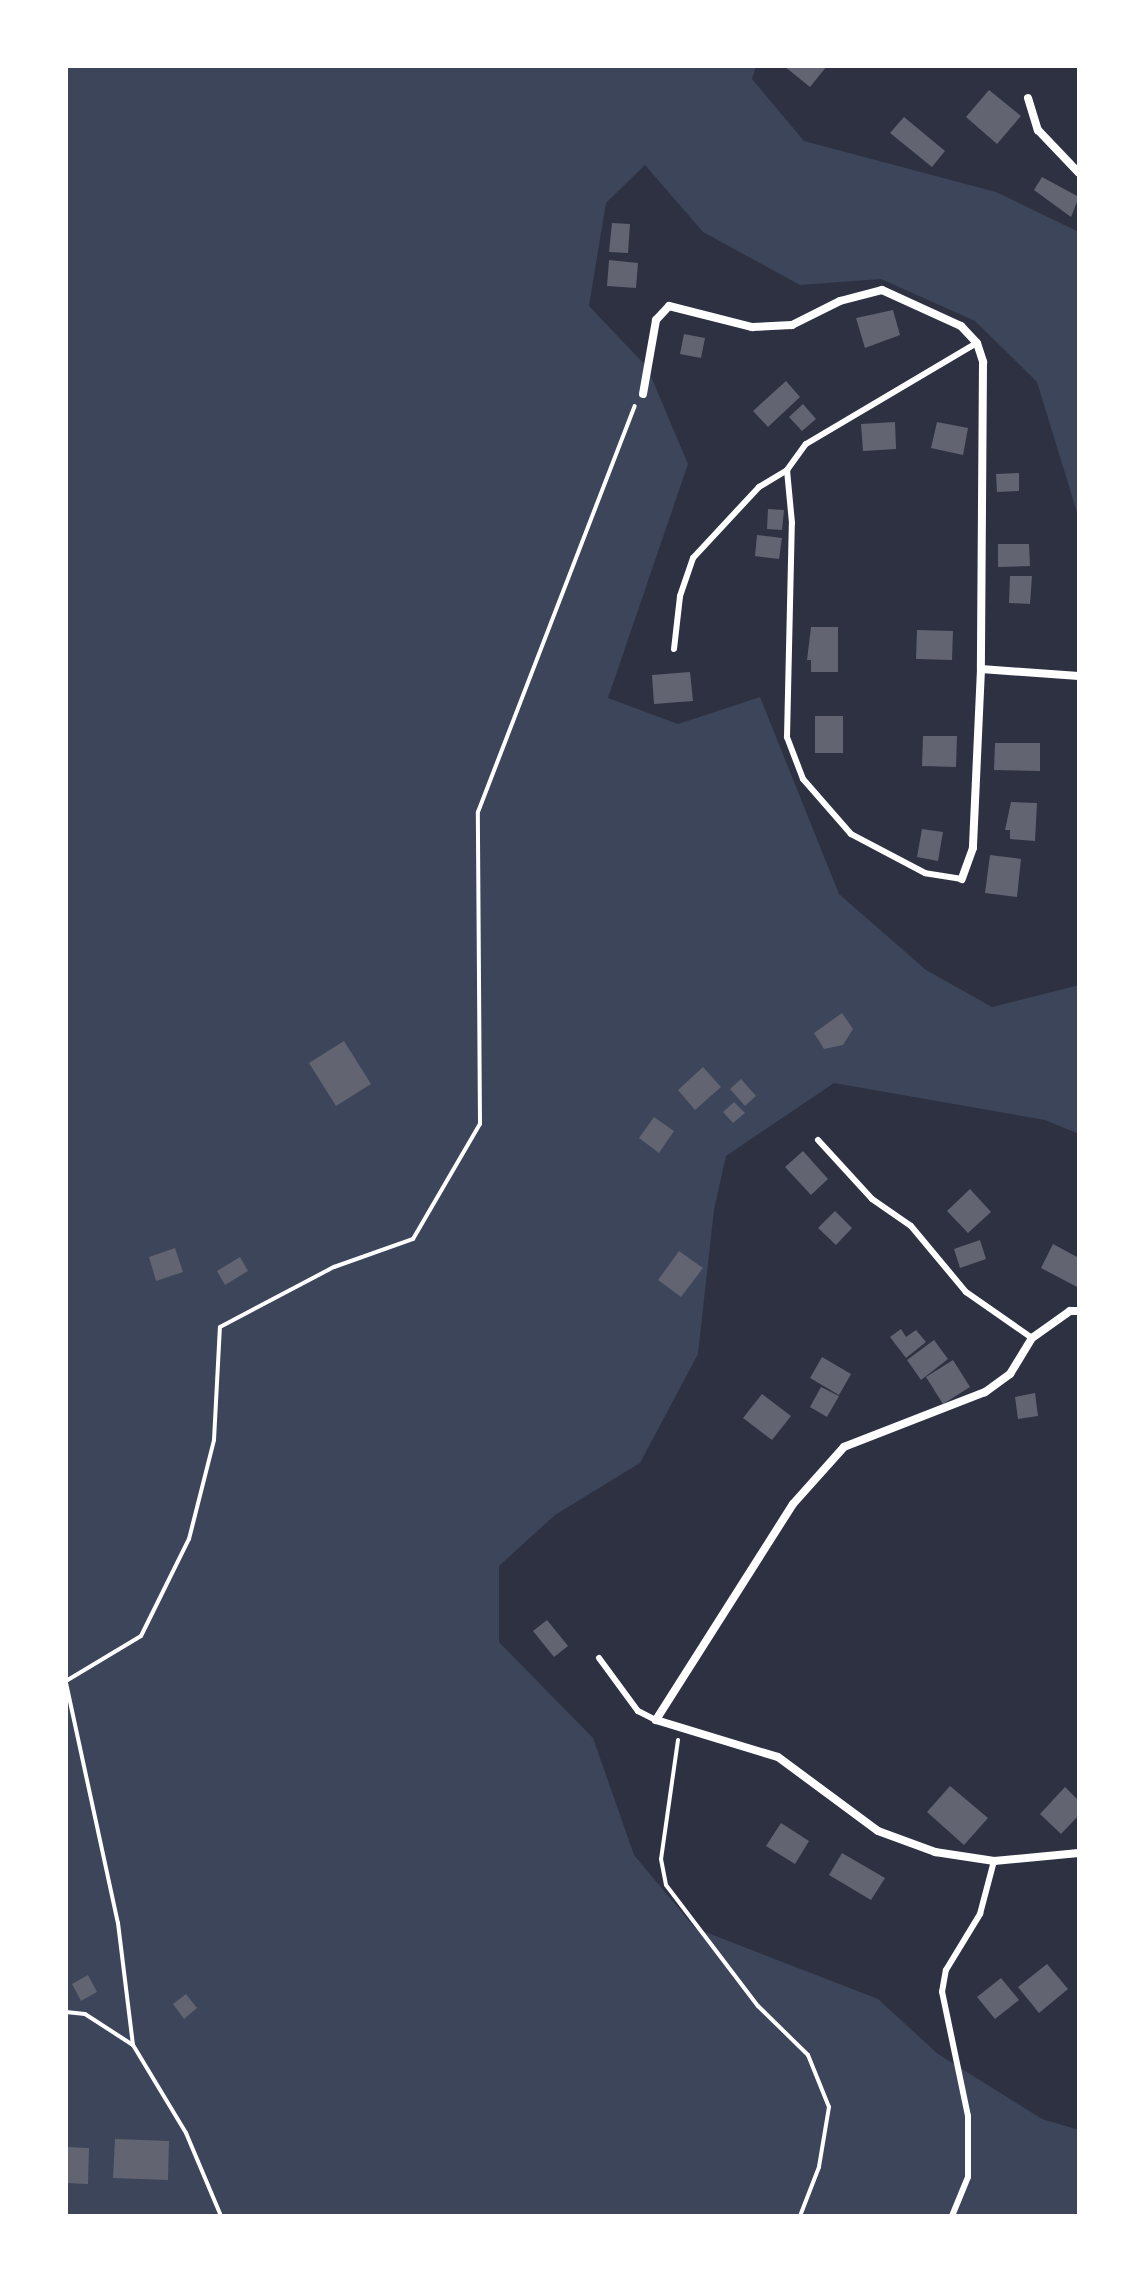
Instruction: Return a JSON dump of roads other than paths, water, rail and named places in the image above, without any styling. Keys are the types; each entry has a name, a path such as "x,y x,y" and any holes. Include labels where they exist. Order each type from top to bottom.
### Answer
{"street":[{"path":"1028,98 1038,130 1079,173"},
{"path":"643,394 656,320 669,306 701,310 752,327 792,325 840,301 882,290 961,326 977,343 983,362 981,669 973,848 962,879"},
{"path":"981,669 1079,676"},
{"path":"1079,1311 1070,1311 1032,1338 1010,1374 985,1392 844,1447 814,1476 694,1652 656,1720 778,1757 878,1831 935,1852 994,1861 1079,1853"}],"lane":[{"path":"674,649 680,596 693,558 759,487 787,470 806,444 977,343"},
{"path":"787,470 792,523 787,737 803,779 851,834 925,873 962,879"},
{"path":"818,1140 872,1199 911,1226 966,1292 1032,1338"},
{"path":"599,1658 638,1711 656,1720"},
{"path":"952,2216 968,2177 968,2116 942,1992 946,1970 980,1914 994,1861"}]}
